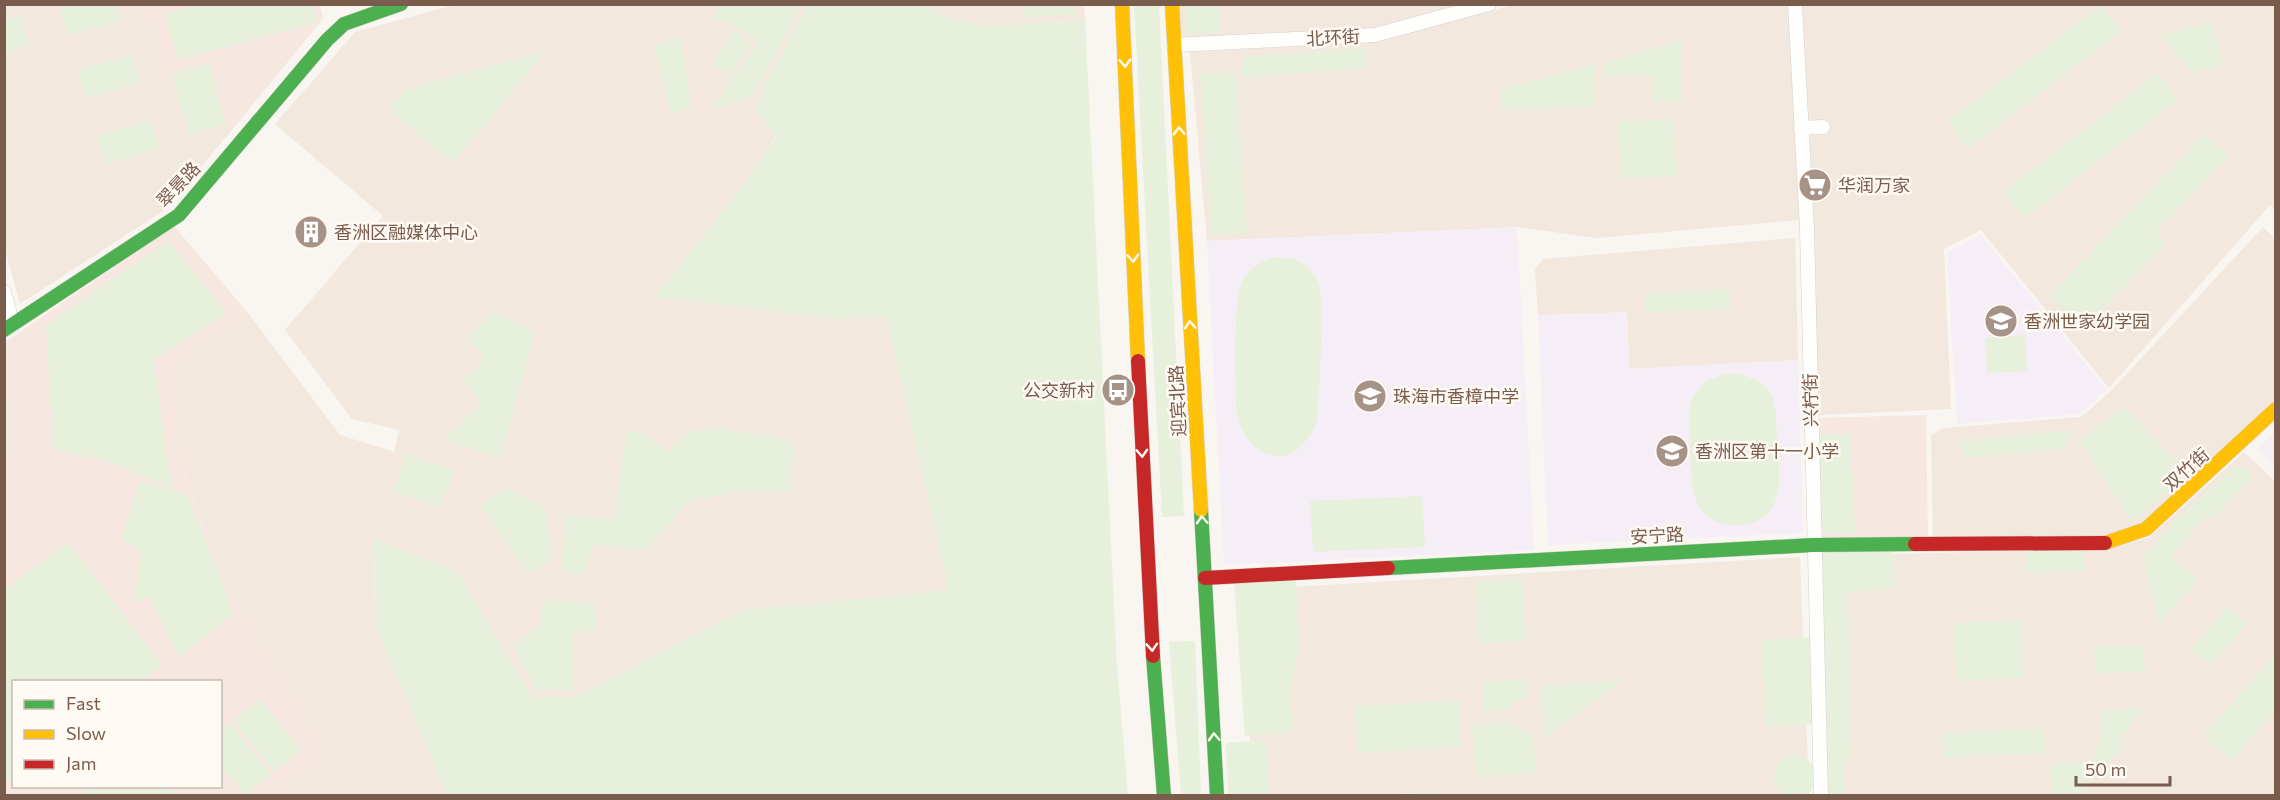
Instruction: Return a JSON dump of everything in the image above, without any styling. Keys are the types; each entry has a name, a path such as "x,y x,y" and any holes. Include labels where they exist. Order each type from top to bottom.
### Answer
{"main road":[{"name":"翠景路","path":"9,327 179,215 327,40 344,24 401,4"},
{"name":"迎宾北路","path":"1122,4 1150,634 1164,795"},
{"name":"迎宾北路","path":"1172,4 1217,795"},
{"name":"双竹街","path":"2111,543 2146,529 2276,409"},
{"name":"安宁路","path":"1205,578 1813,545 2111,543"}],"street":[{"name":"北环街","path":"1174,45 1375,35 1489,4"},
{"name":"兴柠街","path":"1795,4 1807,229 1813,545 1821,795"},
{"path":"1802,128 1823,127"},
{"path":"4,292 9,327"}],"shaded area":[{"path":"4,5 149,5 166,70 212,58 232,130 166,209 20,304 5,249"},
{"path":"149,5 320,5 323,19 232,130 212,58 166,70"},
{"path":"454,5 809,5 763,89 776,136 751,175 655,297 837,319 886,316 949,590 742,610 574,698 532,697 458,572 374,540 375,624 447,795 268,795 324,754 218,571 182,462 171,364 248,313 340,435 394,452 399,430 352,419 285,330 383,216 275,124 355,32"},
{"path":"924,5 1084,5 1085,20 988,26 946,17"},
{"path":"1172,5 1490,5 1375,35 1174,45"},
{"path":"1513,5 1789,5 1799,220 1597,238 1517,227 1207,241 1190,52 1361,43"},
{"path":"1800,5 2275,5 2275,209 2270,205 2109,388 1981,230 1944,249 1951,409 1818,415"},
{"path":"174,226 248,313 171,364 182,462 218,571 324,754 268,795 176,795 171,788 222,788 222,680 12,680 12,788 88,788 80,795 5,795 4,343"},
{"name":"珠海市香樟中学","path":"1517,227 1534,550 1224,565 1207,241"},
{"path":"2263,227 2275,239 2275,403 2142,526 2108,537 1933,540 1931,435 1944,428 2081,417 2111,391"},
{"name":"香洲世家幼学园","path":"1981,235 2107,390 2079,414 1957,424 1947,252"},
{"path":"1795,238 1798,360 1629,369 1627,313 1538,315 1535,269 1543,259"},
{"name":"香洲区第十一小学","path":"1627,312 1629,369 1798,360 1803,533 1548,545 1538,315"},
{"path":"1926,415 1928,538 1818,540 1816,418"},
{"path":"2275,431 2275,466 2258,449"},
{"path":"2244,452 2275,481 2275,795 1834,795 1825,556 2113,548 2150,537"},
{"path":"1800,557 1809,795 1253,795 1241,590"}],"green space":[{"path":"69,4 117,5 122,20 68,35 60,7"},
{"path":"809,4 924,5 946,17 988,26 1085,20 1117,667 1128,795 447,795 375,624 374,539 458,572 532,697 574,698 742,610 949,590 886,316 837,319 655,297 751,175 776,137 756,110 763,89"},
{"path":"202,5 313,5 318,22 178,60 165,14"},
{"path":"720,5 802,5 752,97 712,109 759,42 734,26 712,18"},
{"path":"1024,5 1075,5 1075,14 1025,17"},
{"path":"1134,5 1159,5 1184,516 1162,517"},
{"path":"1185,5 1220,5 1221,33 1186,34"},
{"path":"2101,5 2123,31 1968,148 1947,121"},
{"path":"21,16 29,45 5,52 5,21"},
{"path":"2212,22 2223,65 2192,73 2160,35"},
{"path":"734,31 752,44 730,76 712,63"},
{"path":"681,37 691,108 671,114 654,45"},
{"path":"1682,40 1682,102 1652,102 1652,76 1603,76 1603,63"},
{"path":"1365,48 1366,68 1242,78 1241,57"},
{"path":"545,52 453,163 389,110 407,88"},
{"path":"132,55 140,83 86,98 78,70"},
{"path":"209,64 225,124 189,135 172,75"},
{"path":"1596,64 1596,107 1502,110 1501,89"},
{"path":"1236,71 1247,233 1211,235 1200,74"},
{"path":"2157,73 2178,100 2024,219 2003,192"},
{"path":"1674,119 1677,176 1620,178 1618,121"},
{"path":"151,120 159,149 105,164 97,135"},
{"path":"2204,134 2228,156 2156,232 2167,243 2084,329 2049,296"},
{"path":"168,241 227,313 154,360 167,461 175,489 102,459 53,450 46,325"},
{"path":"1274,257 1294,259 1308,266 1316,277 1321,300 1320,379 1316,424 1299,449 1287,455 1275,456 1264,453 1254,446 1245,435 1239,422 1236,407 1235,360 1240,288 1250,271 1265,260"},
{"path":"1729,289 1730,309 1646,313 1645,293"},
{"path":"493,311 535,332 500,458 444,440 481,402 463,381 485,358 468,338"},
{"path":"2025,335 2027,371 1987,373 1985,338"},
{"path":"6,352 7,454 4,454"},
{"path":"1732,373 1757,380 1771,395 1776,414 1779,466 1777,494 1773,506 1766,516 1754,522 1738,525 1721,523 1709,518 1701,509 1696,498 1691,472 1690,404 1695,393 1704,384 1714,378"},
{"path":"2124,406 2189,475 2131,522 2080,440"},
{"path":"721,428 794,442 790,492 738,491 688,502 646,550 593,545 584,575 561,571 566,514 613,519 627,431 644,433 667,452 688,432"},
{"path":"2074,430 2065,449 1965,458 1957,442"},
{"path":"1851,434 1855,533 1823,534 1819,435"},
{"path":"405,453 455,471 440,507 395,492"},
{"path":"2239,464 2253,476 2213,519 2207,515 2171,556 2198,580 2159,625 2143,557 2181,514"},
{"path":"140,481 187,495 234,613 179,657 149,597 134,603 141,553 121,539"},
{"path":"507,488 545,508 552,559 528,575 481,505"},
{"path":"1422,496 1425,547 1313,552 1310,501"},
{"path":"68,542 162,665 142,680 12,680 12,778 5,784 5,589"},
{"path":"2084,546 2084,571 2025,573 2025,548"},
{"path":"1893,547 1895,589 1848,592 1851,760 1844,761 1845,795 1827,795 1818,549"},
{"path":"1296,577 1299,648 1291,687 1293,732 1245,736 1234,581"},
{"path":"1522,578 1526,640 1479,644 1475,581"},
{"path":"543,600 594,603 596,630 572,633 574,691 536,689 513,646 541,625"},
{"path":"2227,607 2247,623 2211,666 2191,649"},
{"path":"2021,620 2024,678 1956,681 1953,623"},
{"path":"1812,637 1816,724 1765,727 1761,640"},
{"path":"1195,641 1201,795 1181,795 1169,642"},
{"path":"2144,646 2145,672 2095,673 2094,647"},
{"path":"2275,654 2275,711 2232,761 2203,736"},
{"path":"1526,679 1527,697 1514,701 1509,710 1484,712 1483,682"},
{"path":"1623,680 1544,738 1541,686"},
{"path":"260,699 301,751 274,772 233,720"},
{"path":"1459,700 1461,747 1358,753 1355,706"},
{"path":"2144,708 2119,740 2124,746 2077,795 2052,795 2050,764 2093,761 2101,736 2100,711"},
{"path":"1512,722 1519,731 1533,732 1536,773 1476,777 1472,725"},
{"path":"230,723 271,775 245,795 222,767 222,729"},
{"path":"2044,728 2045,753 1943,758 1942,733"},
{"path":"1266,740 1269,795 1228,795 1226,743"},
{"path":"1795,756 1810,762 1816,777 1810,792 1795,798 1780,792 1774,777 1780,762"},
{"path":"88,788 171,788 177,795 80,795"},
{"path":"1441,791 1441,795 1364,795"}],"traffic: fast":[{"path":"4,330 179,215 327,40 344,24 401,4"},
{"path":"1201,510 1217,796"},
{"path":"1388,568 1813,545 1915,544"},
{"path":"1153,656 1164,796"}],"traffic: slow":[{"path":"1122,4 1138,361"},
{"path":"1172,4 1201,510"},
{"path":"2105,543 2146,529 2276,409"}],"traffic: jam":[{"path":"1138,361 1153,656"},
{"path":"1915,544 2105,543"},
{"path":"1205,578 1388,568"}],"place":[{"name":"华润万家","path":"1815,185"},
{"name":"香洲区融媒体中心","path":"311,232"},
{"name":"香洲世家幼学园","path":"2001,321"},
{"name":"公交新村","path":"1118,390"},
{"name":"珠海市香樟中学","path":"1370,396"},
{"name":"香洲区第十一小学","path":"1672,451"}]}
